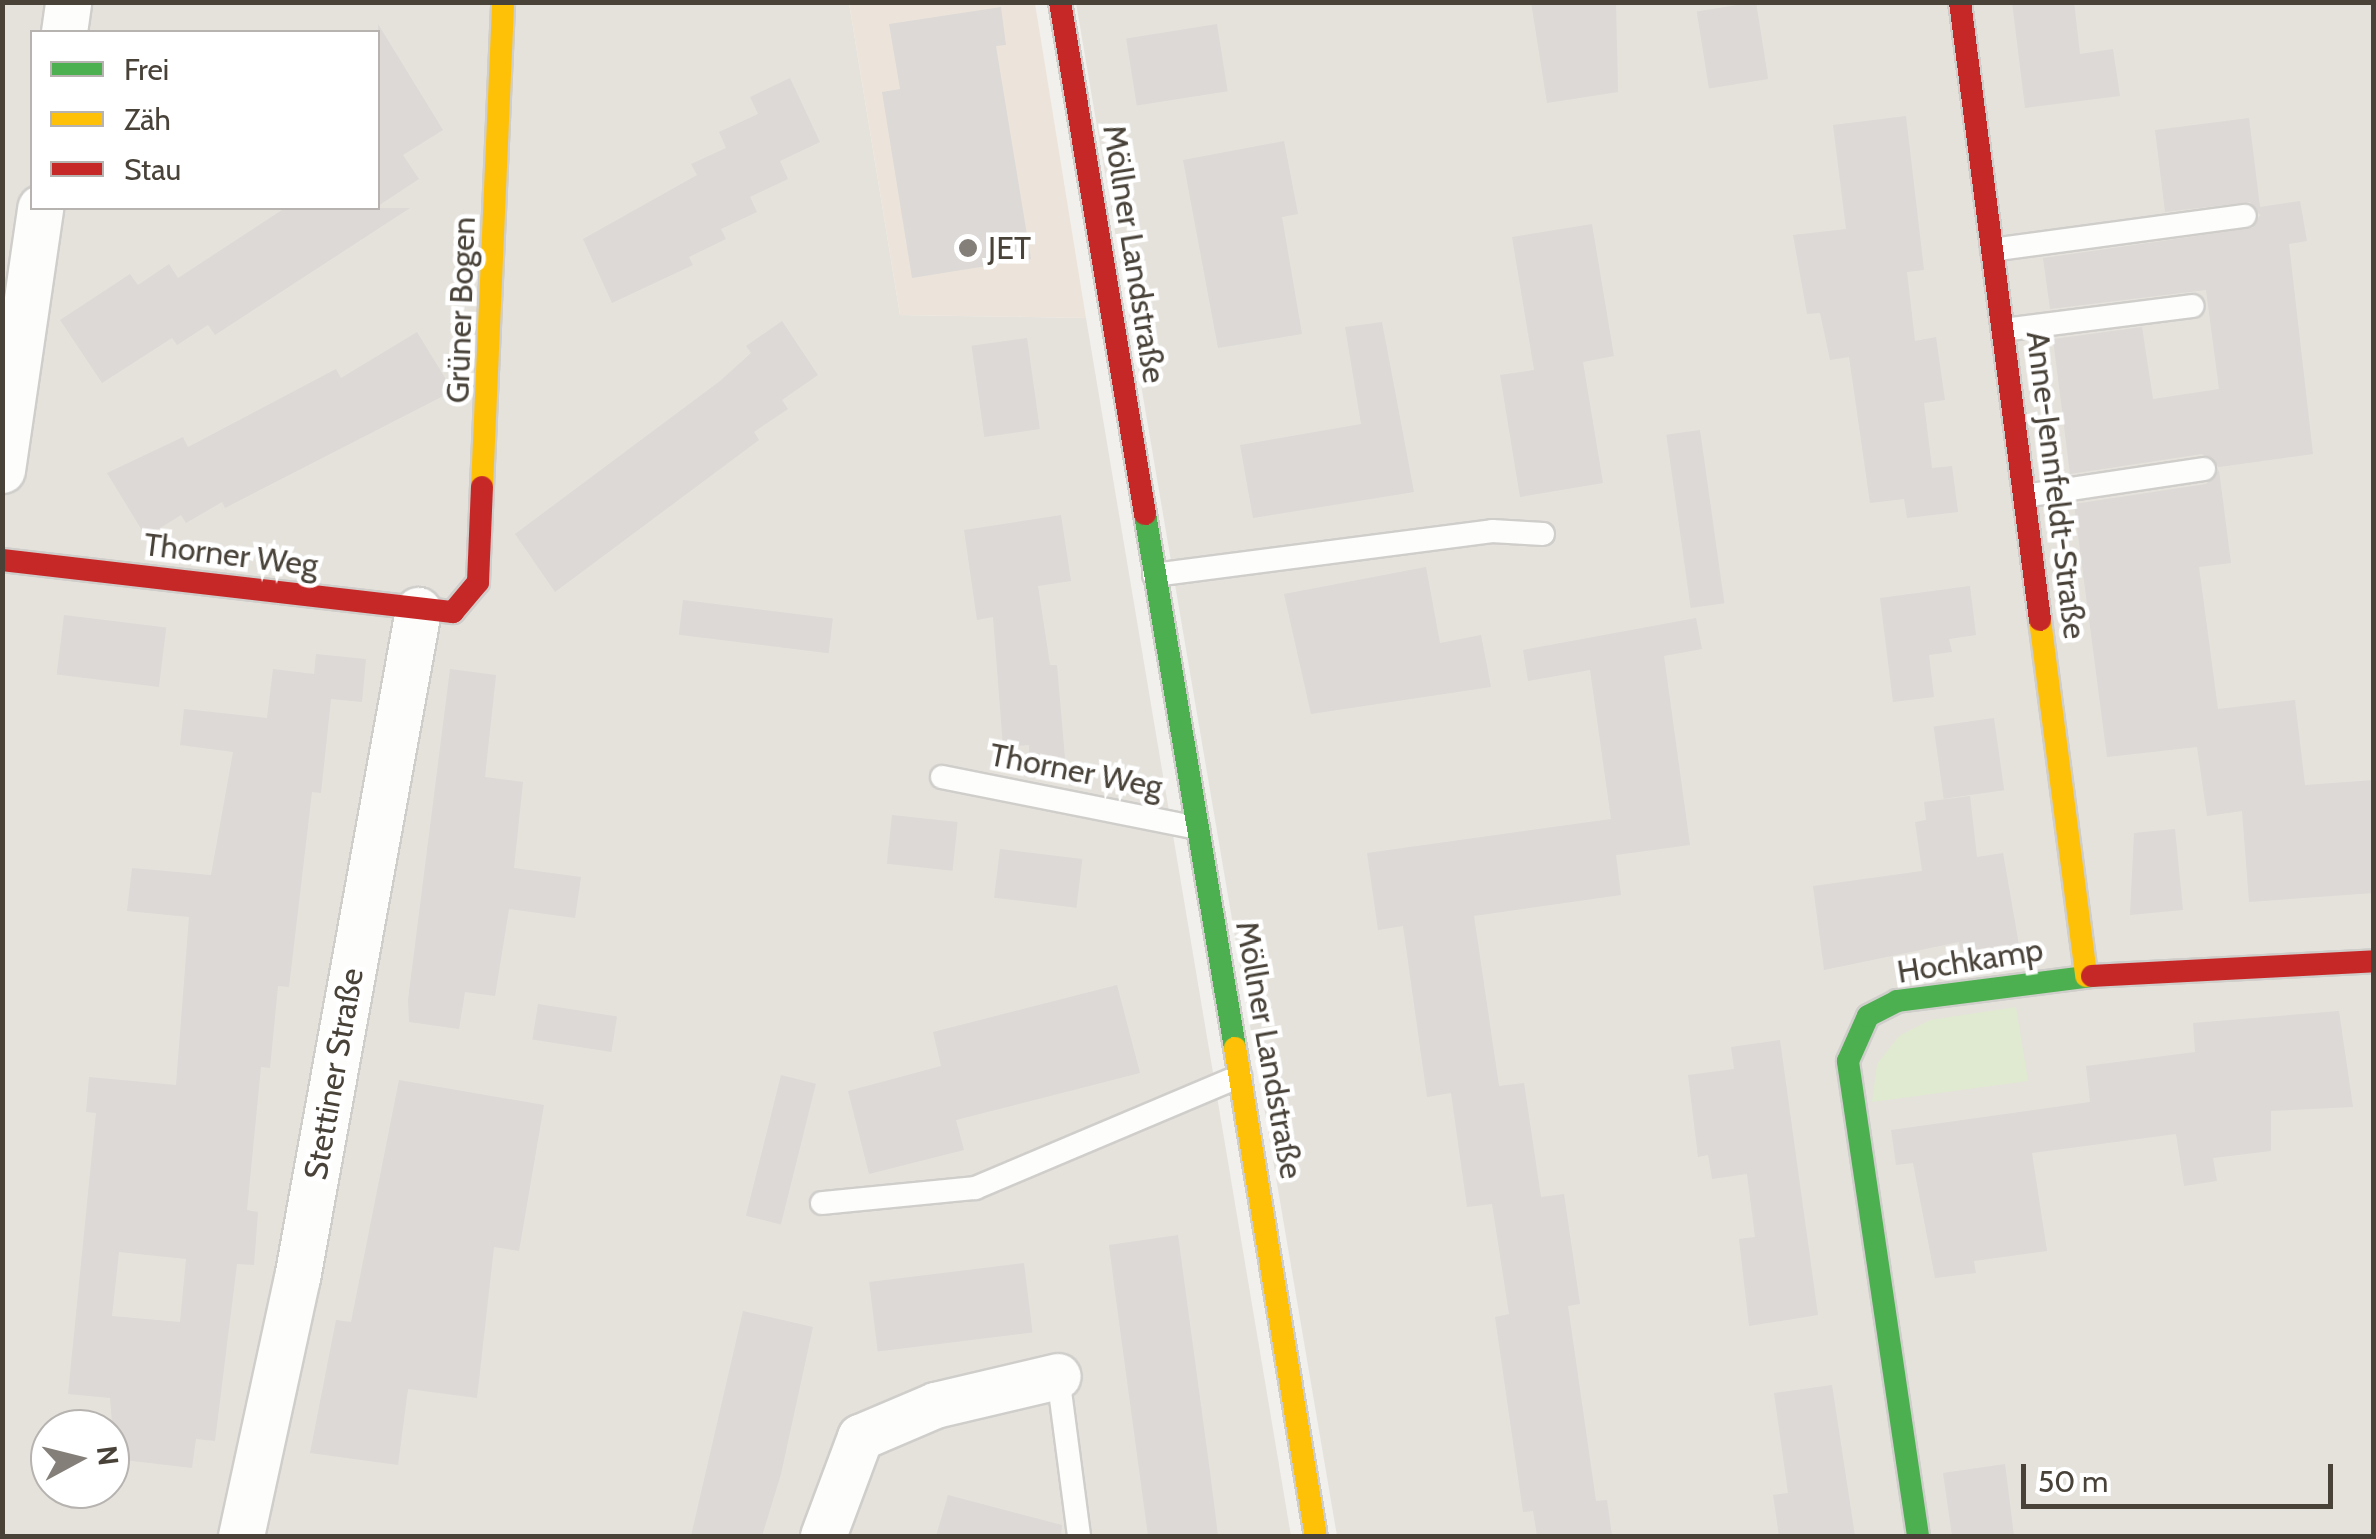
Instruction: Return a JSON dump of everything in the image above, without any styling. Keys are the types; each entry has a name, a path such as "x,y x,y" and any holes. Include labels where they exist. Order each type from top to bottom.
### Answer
{"street":[{"path":"64,30 68,2"},
{"name":"Grüner Bogen","path":"436,610 478,582 503,2"},
{"name":"Möllner Landstraße","path":"1060,2 1316,1536"},
{"name":"Anne-Jennfeldt-Straße","path":"1960,2 2086,976"},
{"path":"2,470 40,210"},
{"name":"Thorner Weg","path":"2,560 436,610"},
{"name":"Stettiner Straße","path":"240,1536 298,1278 436,610"},
{"name":"Hochkamp","path":"1918,1536 1848,1061 1868,1016 1897,1001 2086,976 2374,960"},
{"path":"823,1536 860,1437 935,1405 1058,1376"}],"lane":[{"path":"1992,250 2244,216"},
{"path":"2003,330 2192,306"},
{"path":"2024,496 2204,469"},
{"path":"1154,575 1492,531 1543,534"},
{"name":"Thorner Weg","path":"942,777 1198,828"},
{"path":"822,1204 975,1188 1240,1076"},
{"path":"1058,1376 1078,1536"}],"shaded area":[{"path":"3,3 849,3 900,315 1086,318 1291,1536 3,1536"},
{"path":"849,3 1035,3 1086,318 900,315"},
{"path":"1076,3 2373,3 2373,1536 1337,1536"}],"green space":[{"path":"2016,1007 2028,1081 1872,1102 1877,1064 1899,1036 1930,1020"}],"building":[{"path":"1531,2 1616,2 1618,92 1547,103"},
{"path":"1756,2 1768,79 1709,88 1697,11"},
{"path":"2012,2 2074,2 2080,54 2113,49 2120,96 2025,108"},
{"path":"1001,7 1006,45 996,46 1031,259 912,278 882,92 900,89 889,24"},
{"path":"378,24 443,130 403,155 419,179 380,205 380,30"},
{"path":"1217,24 1228,91 1137,106 1126,38"},
{"path":"790,78 820,142 780,161 788,179 750,197 757,212 721,229 726,239 689,257 693,265 612,303 583,239 697,175 691,164 726,148 719,132 758,114 750,97"},
{"path":"1906,116 1924,270 1907,272 1915,341 1936,337 1945,400 1924,403 1932,468 1952,466 1958,512 1907,518 1904,499 1870,503 1849,357 1830,360 1820,313 1807,314 1793,235 1846,229 1833,125"},
{"path":"2249,118 2260,207 2300,201 2307,241 2289,244 2313,454 2219,467 2202,454 2070,474 2053,339 2142,327 2153,399 2219,389 2206,290 2050,309 2043,258 2253,228 2260,215 2250,202 2165,212 2155,130"},
{"path":"1284,141 1298,214 1282,217 1302,334 1218,348 1183,160"},
{"path":"410,208 215,335 208,325 177,345 172,338 102,383 60,320 130,274 138,285 169,264 178,278 282,210"},
{"path":"1592,224 1614,356 1583,362 1603,483 1520,497 1500,375 1534,370 1512,237"},
{"path":"782,321 818,375 782,400 788,409 754,432 759,440 555,592 515,534 720,381 751,353 746,346"},
{"path":"1382,322 1414,492 1253,518 1240,445 1361,424 1345,327"},
{"path":"417,332 453,391 225,508 222,502 186,523 181,515 146,537 107,473 183,437 188,447 336,369 341,378"},
{"path":"1027,338 1040,429 984,437 972,346"},
{"path":"1700,430 1724,603 1691,608 1666,435"},
{"path":"2219,470 2231,563 2199,567 2218,709 2295,700 2305,785 2374,780 2374,893 2249,902 2242,811 2207,816 2197,747 2107,757 2074,504 2206,484"},
{"path":"1061,515 1071,581 1038,586 1050,665 1057,665 1066,770 1029,758 1029,745 1003,747 993,617 977,620 964,530"},
{"path":"1426,567 1440,643 1481,635 1491,687 1311,714 1284,594"},
{"path":"1970,586 1976,635 1949,639 1952,652 1929,655 1934,697 1893,702 1880,598"},
{"path":"683,600 833,618 829,653 679,635"},
{"path":"64,615 166,628 159,687 57,675"},
{"path":"1696,618 1702,649 1664,656 1690,845 1616,855 1621,895 1474,916 1499,1086 1524,1083 1541,1197 1564,1194 1580,1304 1568,1306 1596,1501 1607,1500 1612,1536 1537,1536 1533,1511 1523,1512 1495,1317 1509,1314 1492,1204 1467,1207 1451,1093 1427,1097 1403,926 1378,930 1367,853 1611,819 1590,670 1528,681 1523,650"},
{"path":"316,654 366,659 362,702 331,699 321,793 312,792 289,987 278,986 270,1068 261,1067 247,1210 258,1212 254,1265 237,1264 215,1441 196,1439 192,1468 130,1461 130,1409 111,1409 110,1398 68,1394 96,1113 86,1112 89,1077 176,1085 189,917 127,911 132,868 211,875 233,752 180,745 184,709 267,718 273,669 314,674","holes":["119,1252 186,1259 180,1322 112,1316"]},
{"path":"450,669 496,675 485,777 523,782 514,868 581,877 575,918 509,909 495,996 465,992 459,1029 409,1022 408,1000"},
{"path":"1994,718 2004,790 1944,799 1934,726"},
{"path":"1970,796 1977,857 2003,853 2019,945 1961,952 1959,942 1824,970 1813,886 1922,871 1915,822 1926,820 1924,802"},
{"path":"892,815 958,822 953,871 887,864"},
{"path":"2175,829 2183,910 2130,915 2134,833"},
{"path":"1000,849 1082,859 1076,908 994,898"},
{"path":"1117,985 1140,1073 956,1120 964,1150 869,1174 848,1091 941,1066 933,1032"},
{"path":"538,1004 617,1017 611,1052 532,1040"},
{"path":"2339,1011 2353,1107 2271,1111 2271,1151 2213,1158 2217,1181 2184,1186 2176,1134 2032,1153 2047,1251 1974,1261 1976,1273 1935,1278 1913,1163 1896,1165 1891,1130 2090,1102 2086,1066 2195,1052 2193,1023"},
{"path":"1780,1040 1818,1315 1749,1326 1739,1239 1755,1237 1747,1174 1712,1179 1708,1155 1698,1157 1688,1075 1734,1069 1731,1047"},
{"path":"781,1075 816,1084 781,1224 746,1216"},
{"path":"399,1080 544,1105 519,1251 494,1247 477,1398 408,1389 398,1465 310,1453 336,1320 351,1322"},
{"path":"1178,1235 1218,1536 1148,1536 1115,1292 1109,1245"},
{"path":"1024,1263 1033,1332 878,1351 869,1282"},
{"path":"743,1311 813,1327 781,1474 762,1536 691,1536"},
{"path":"1832,1385 1855,1536 1779,1536 1773,1495 1788,1493 1774,1393"},
{"path":"2005,1464 2014,1536 1952,1536 1943,1473"},
{"path":"948,1495 1062,1525 1061,1536 936,1536"}],"traffic: fast":[{"path":"1145,514 1235,1048"},
{"path":"1918,1536 1848,1061 1868,1016 1897,1001 2092,976"}],"traffic: slow":[{"path":"482,487 503,2"},
{"path":"2040,620 2086,976"},
{"path":"1235,1048 1316,1536"}],"traffic: jam":[{"path":"1060,2 1145,514"},
{"path":"1960,2 2040,620"},
{"path":"2,560 453,612 478,582 482,487"},
{"path":"2092,976 2374,961"}],"place":[{"name":"JET","path":"968,248"}]}
